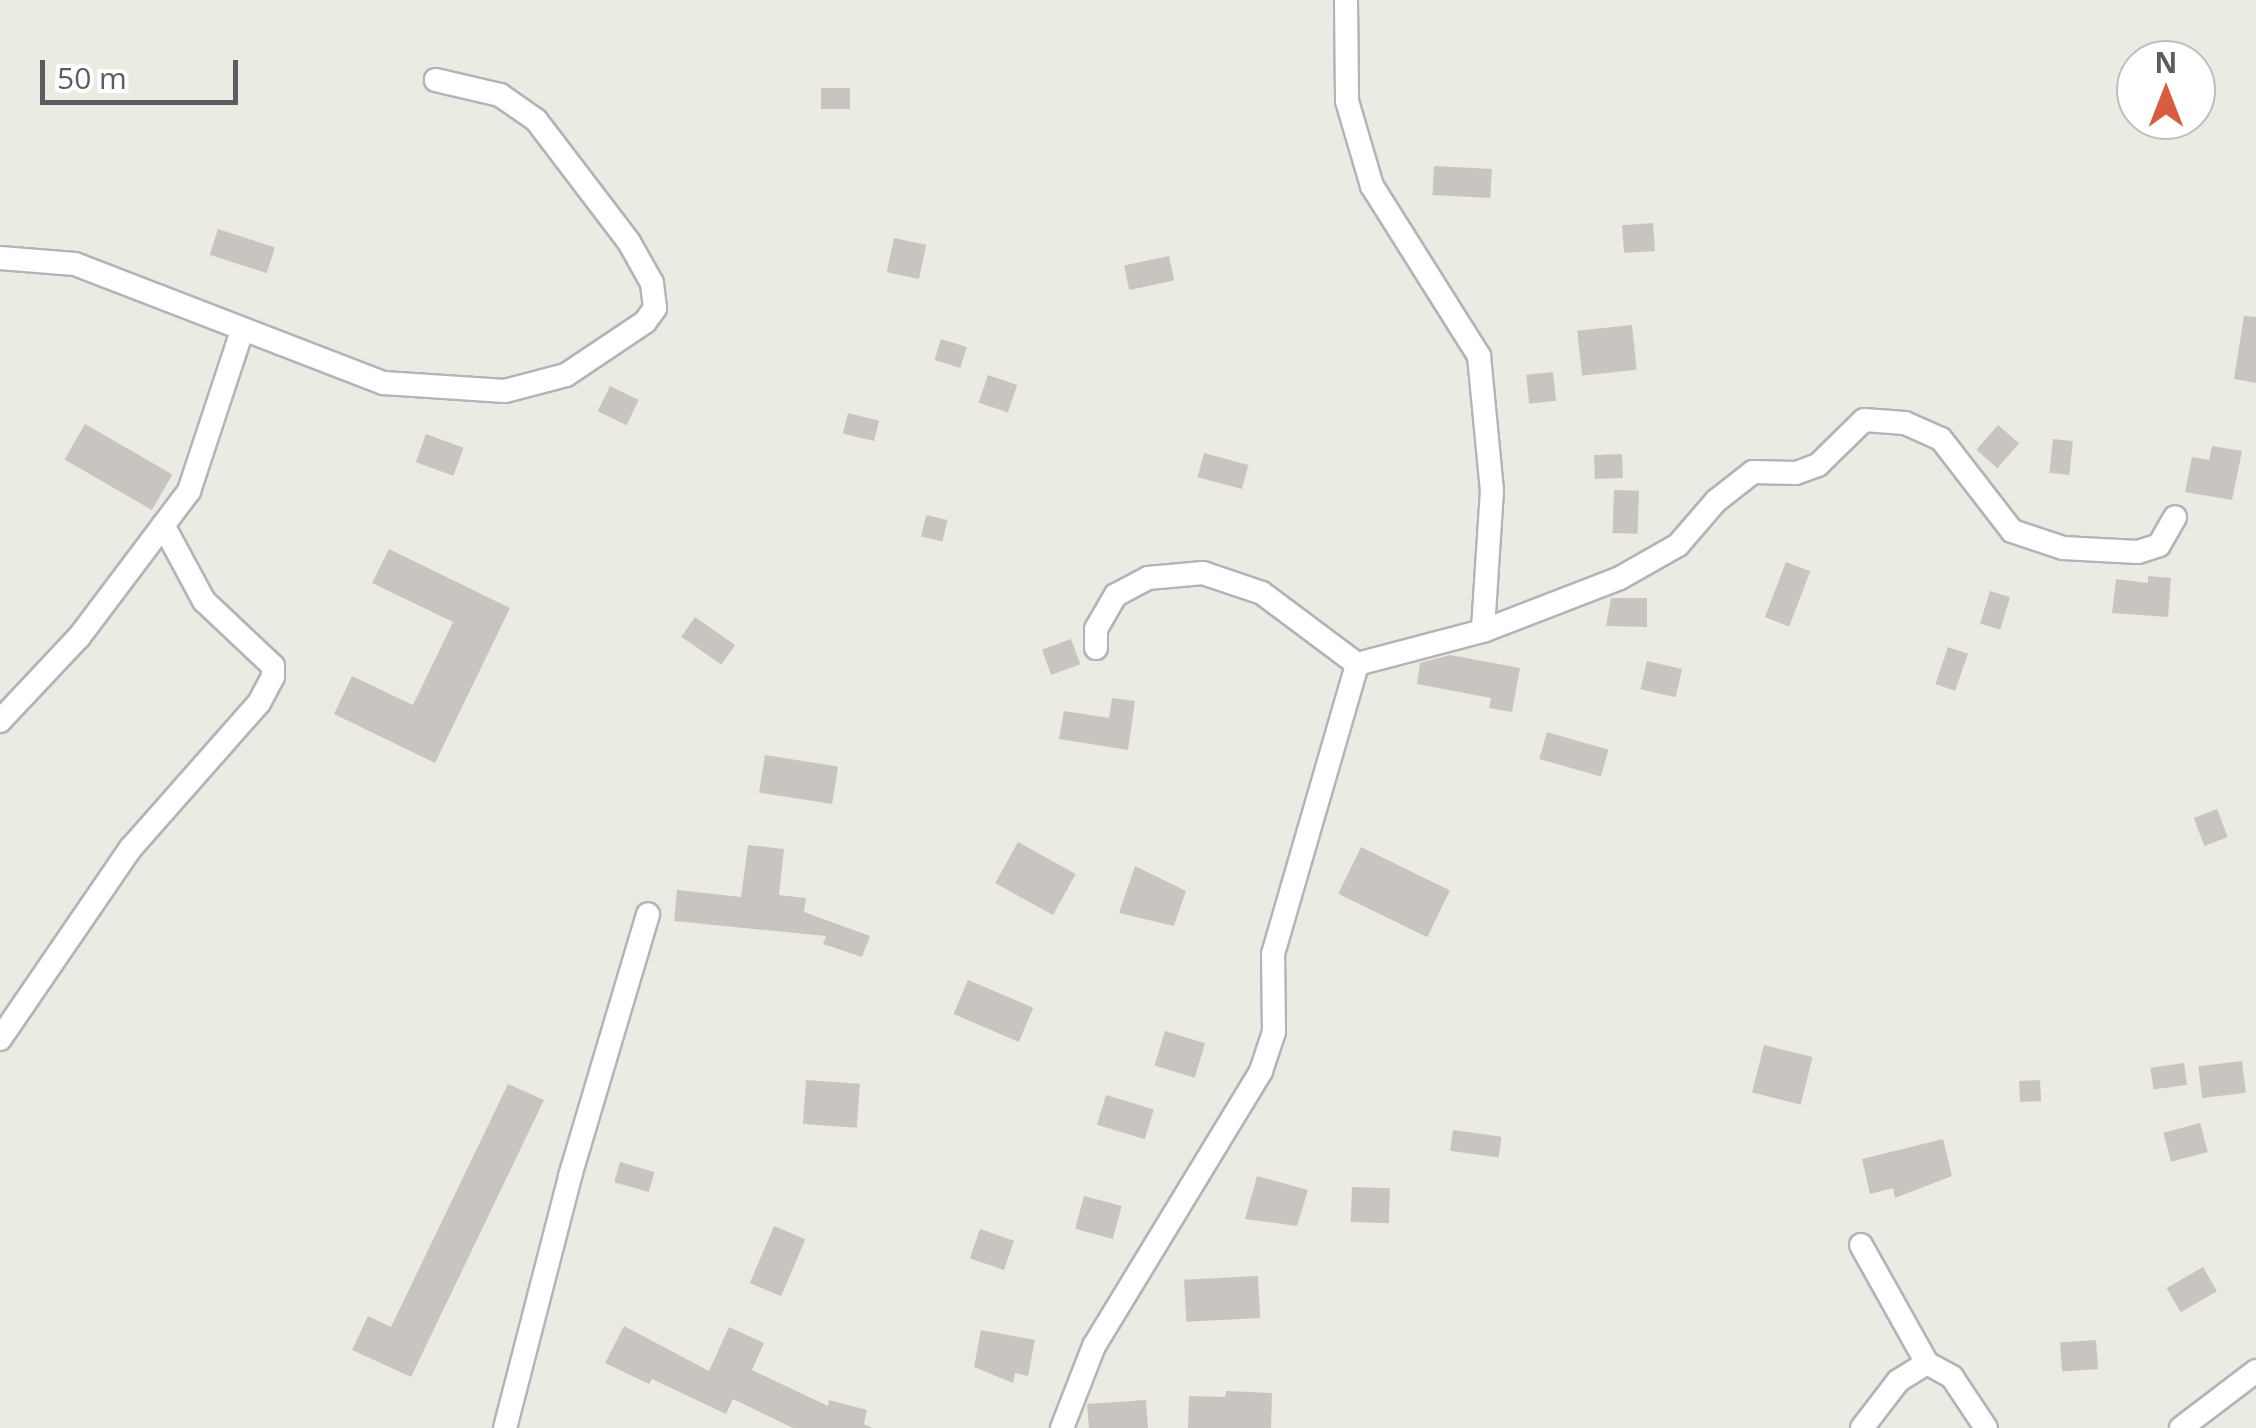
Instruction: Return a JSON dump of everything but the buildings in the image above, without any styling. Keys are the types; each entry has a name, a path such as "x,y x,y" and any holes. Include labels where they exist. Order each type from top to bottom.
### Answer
{"street":[{"path":"1346,0 1346,101 1372,186 1478,356 1492,490 1483,631"},
{"path":"0,258 75,264 384,383 505,391 566,374 646,322 654,308 652,284 630,242 536,120 500,95 436,80"},
{"path":"0,721 79,638 189,491 242,331"},
{"path":"1357,664 1483,631 1620,578 1678,544 1716,501 1754,472 1796,473 1818,465 1864,420 1905,423 1941,440 2012,531 2063,548 2138,552 2159,546 2174,517"},
{"path":"0,1039 131,848 260,703 273,677 273,666 204,601 163,525"},
{"path":"1096,648 1096,629 1116,595 1148,578 1203,573 1262,593 1357,664"},
{"path":"1062,1428 1094,1346 1261,1071 1274,1032 1272,954 1357,664"},
{"path":"505,1428 570,1176 648,914"},
{"path":"1861,1245 1927,1363 1952,1377 1986,1428"},
{"path":"1862,1428 1898,1381 1927,1363"},
{"path":"2181,1428 2256,1372"}]}
